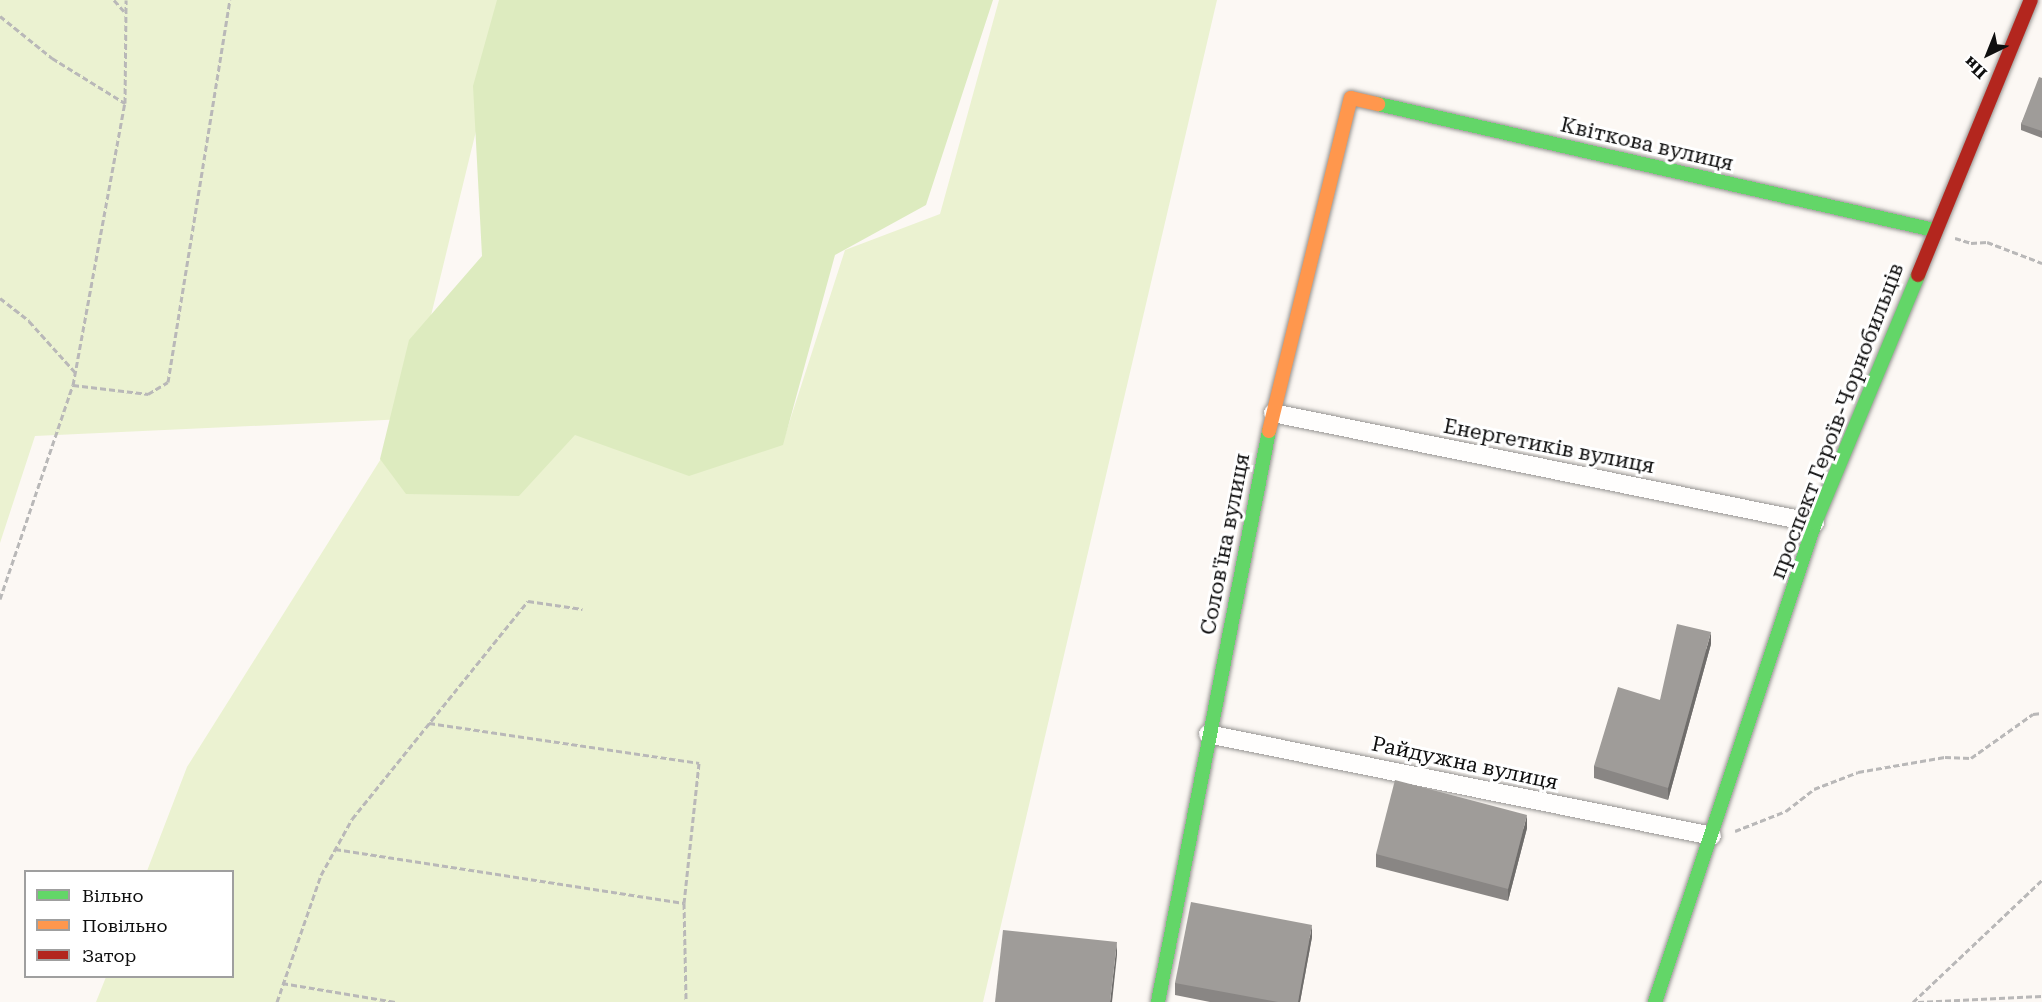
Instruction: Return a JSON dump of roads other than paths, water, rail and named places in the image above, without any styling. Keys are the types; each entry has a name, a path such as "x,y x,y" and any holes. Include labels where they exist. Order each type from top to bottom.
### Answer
{"street":[{"name":"проспект Героїв-Чорнобильців","path":"1655,1002 1815,523 1934,230 2031,0"},
{"name":"Квіткова вулиця","path":"1351,98 1934,230"},
{"name":"Солов'їна вулиця","path":"1158,1002 1208,734 1273,413 1351,98"},
{"name":"Енергетиків вулиця","path":"1273,413 1815,523"},
{"name":"Райдужна вулиця","path":"1208,734 1712,837"}]}
